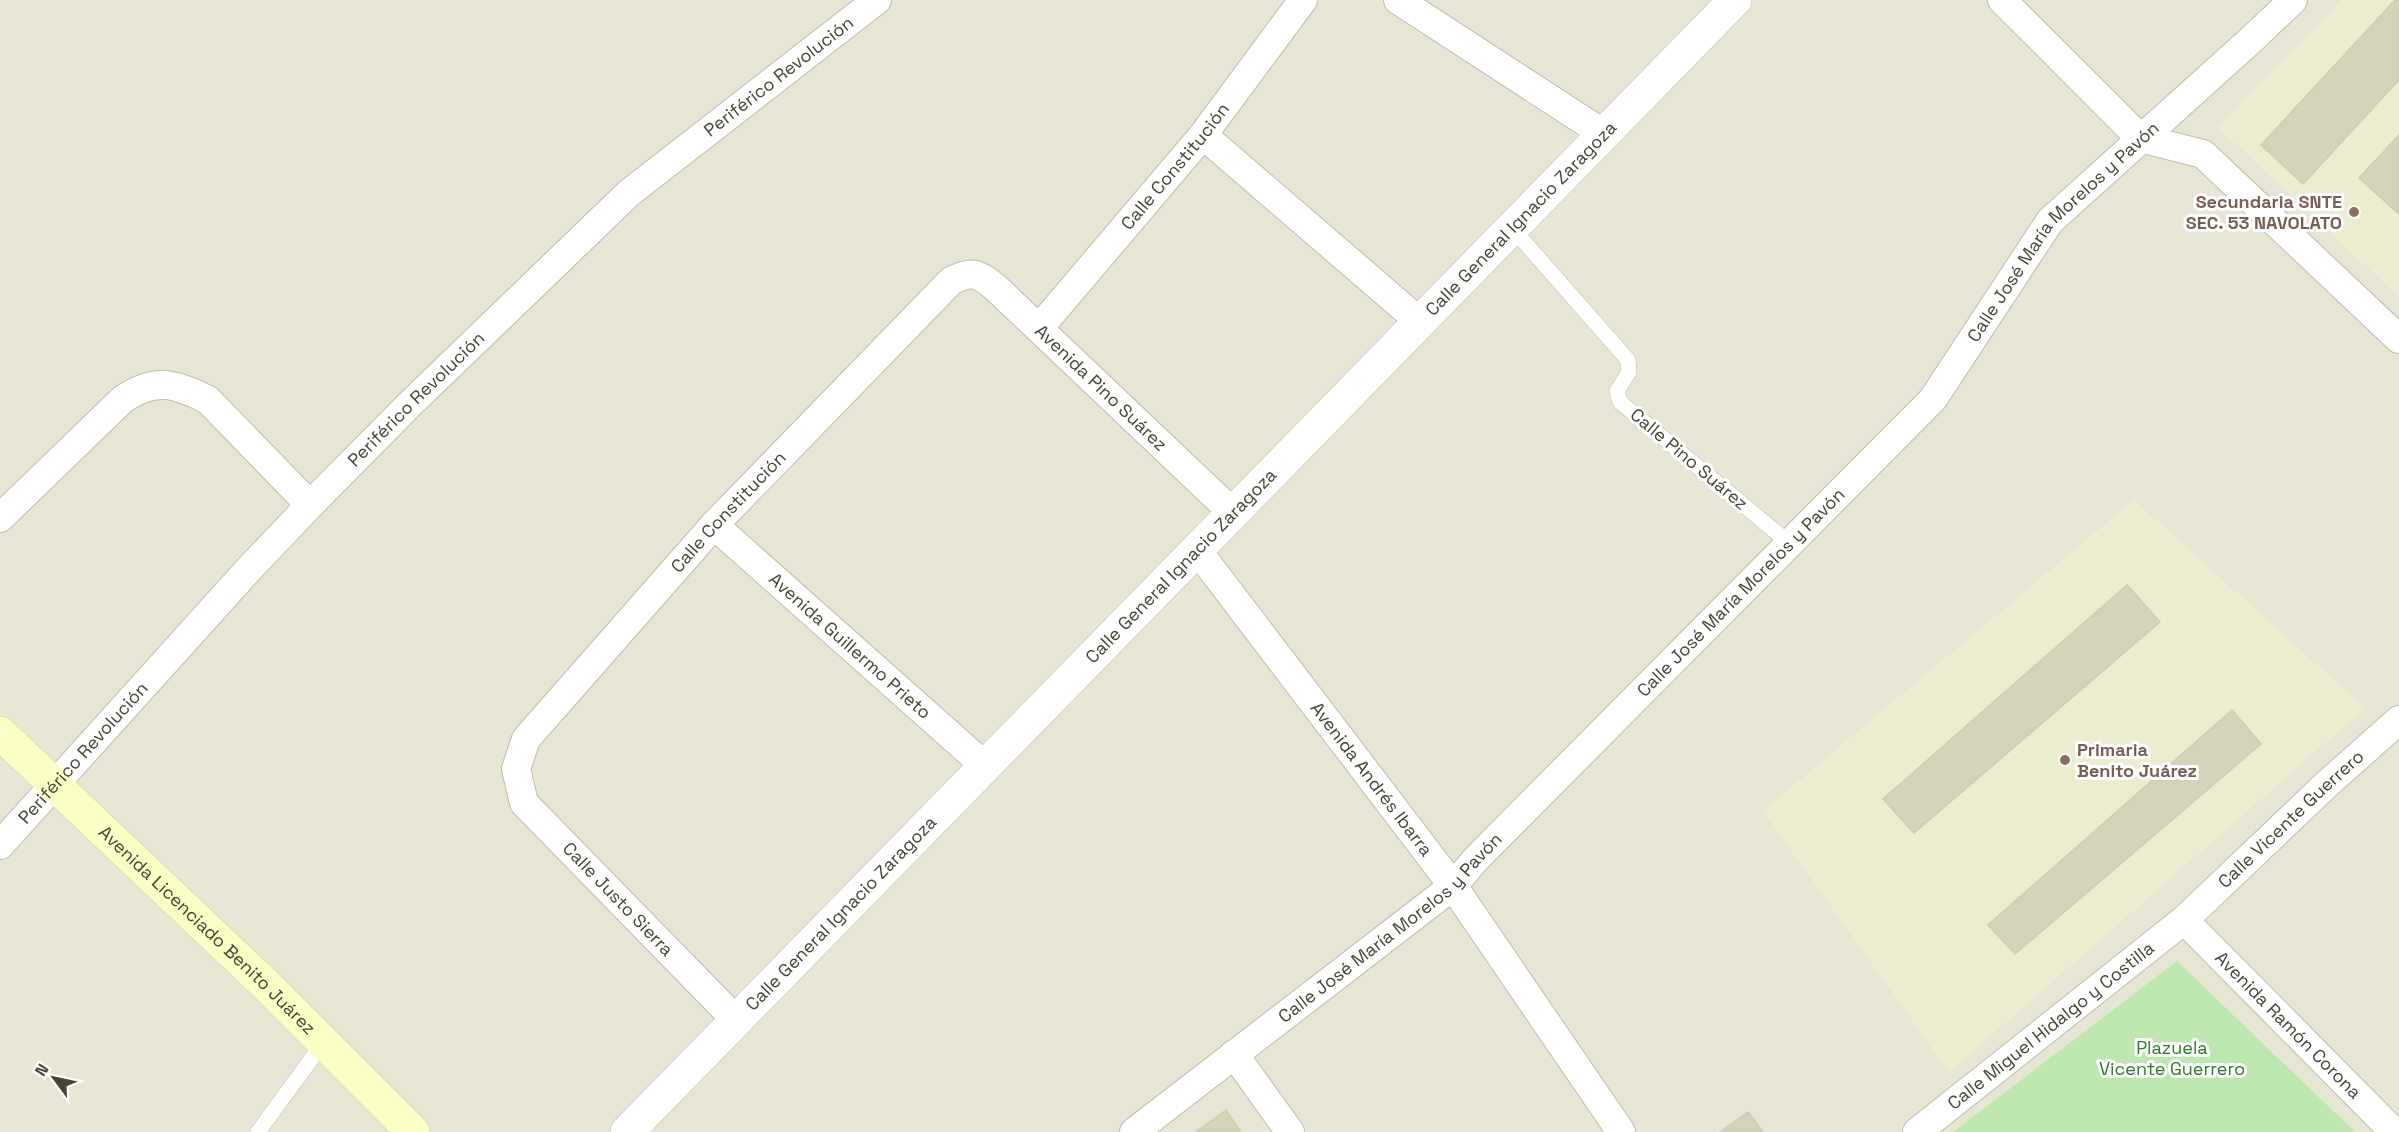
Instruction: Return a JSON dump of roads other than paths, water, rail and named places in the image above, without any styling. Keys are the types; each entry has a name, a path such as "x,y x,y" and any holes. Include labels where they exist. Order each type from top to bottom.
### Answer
{"main road":[{"name":"Avenida Licenciado Benito Juárez","path":"0,732 263,982 413,1132"}],"street":[{"name":"Periférico Revolución","path":"0,845 249,569 410,404 629,193 877,0"},
{"name":"Calle Constitución","path":"1040,327 1203,135 1303,0"},
{"path":"1398,0 1604,134"},
{"name":"Calle General Ignacio Zaragoza","path":"627,1132 1735,0"},
{"path":"2002,0 2140,138 2203,154 2399,339"},
{"name":"Calle José María Morelos y Pavón","path":"1134,1132 1453,886 1476,859 1933,399 2050,221 2293,0"},
{"path":"1203,135 1420,322"},
{"name":"Calle Constitución","path":"516,769 526,739 714,525 951,281 964,274"},
{"name":"Avenida Pino Suárez","path":"964,274 984,277 1040,327 1233,513"},
{"path":"0,518 122,400 137,389 155,385 171,385 187,389 208,400 310,505"},
{"name":"Avenida Guillermo Prieto","path":"714,525 985,766"},
{"name":"Avenida Andrés Ibarra","path":"1197,549 1453,886 1621,1132"},
{"name":"Calle Vicente Guerrero","path":"2184,920 2399,720"},
{"name":"Calle Justo Sierra","path":"516,769 524,803 736,1020"},
{"name":"Calle Miguel Hidalgo y Costilla","path":"1917,1132 2184,920"},
{"name":"Avenida Ramón Corona","path":"2184,920 2394,1132"},
{"path":"1234,1054 1290,1132"}],"lane":[{"name":"Calle Pino Suárez","path":"1512,228 1628,360 1629,372 1617,391 1620,402 1789,543"},
{"path":"258,1132 324,1043"}],"place":[{"name":"Secundaria SNTE SEC. 53 NAVOLATO","path":"2354,212"},
{"name":"Primaria Benito Juárez","path":"2065,760"}],"park label":[{"name":"Plazuela Vicente Guerrero","path":"2172,1058"}]}
